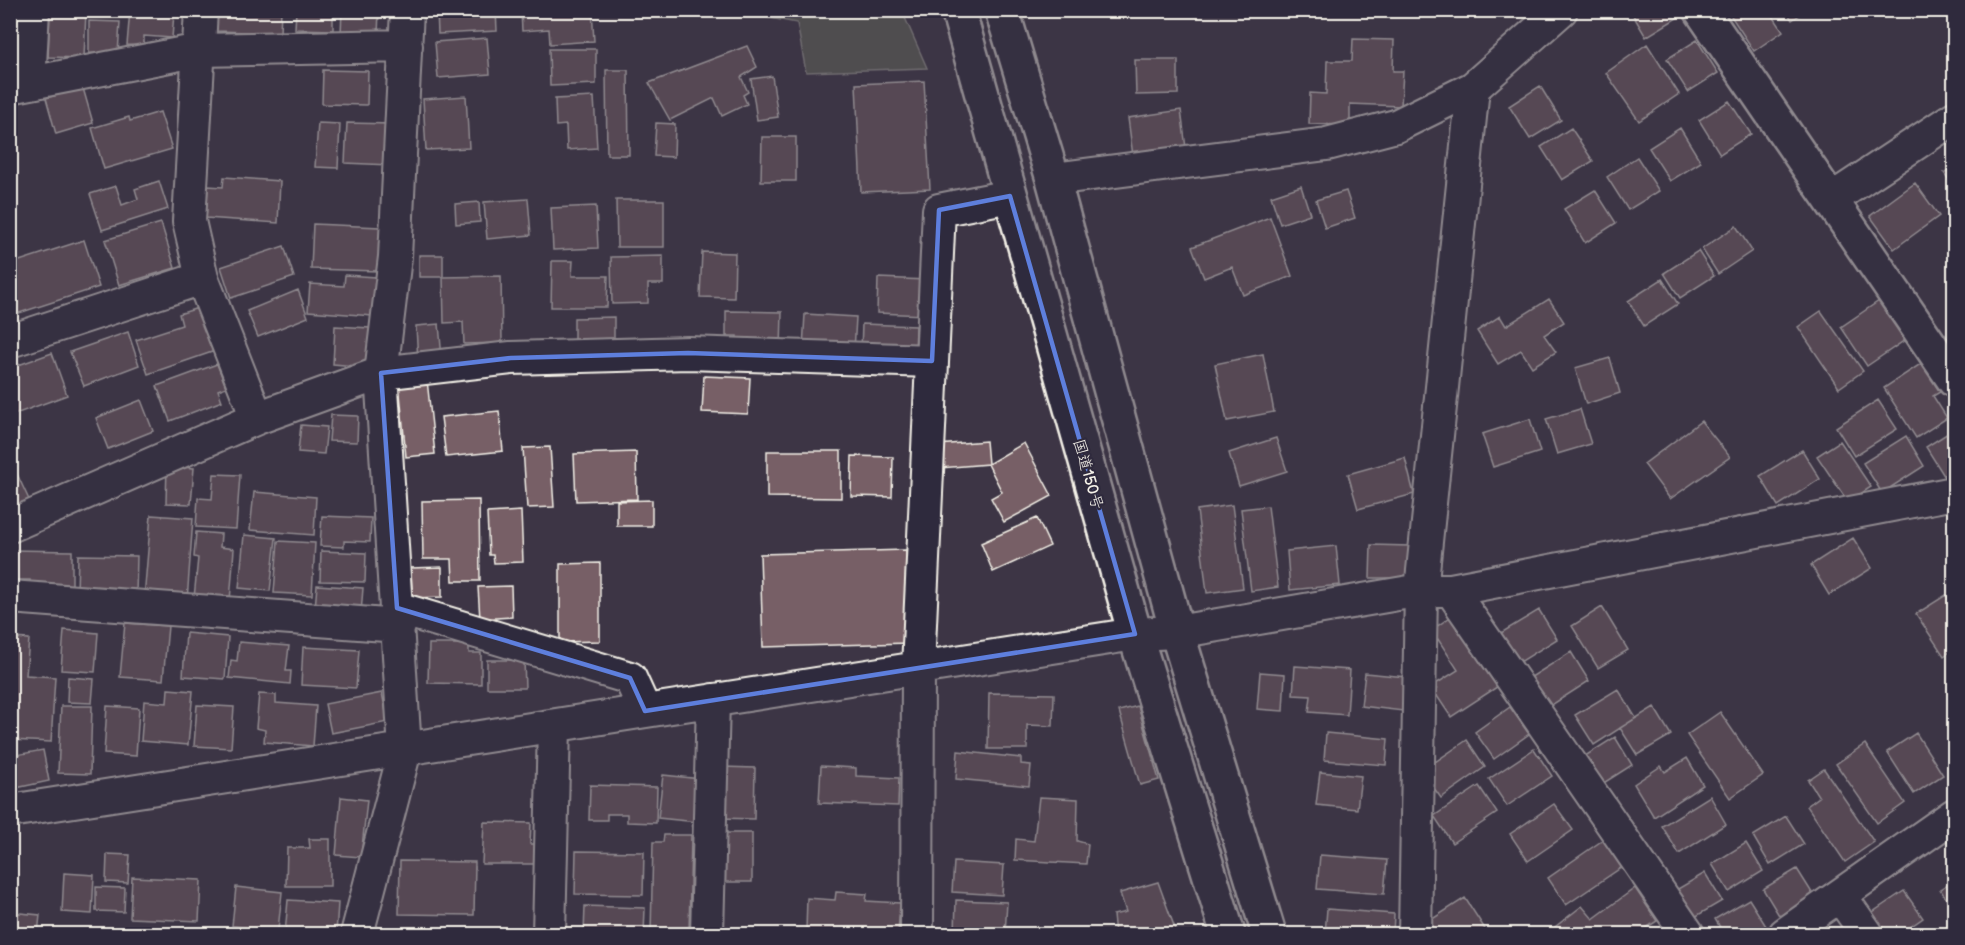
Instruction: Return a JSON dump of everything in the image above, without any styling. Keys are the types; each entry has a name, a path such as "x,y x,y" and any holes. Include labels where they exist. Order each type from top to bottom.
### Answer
{"main road":[{"name":"国道150号","path":"958,10 1135,633 1228,934"},
{"path":"1002,10 1053,178 1177,632 1269,934"},
{"path":"1701,10 1954,380"}],"street":[{"path":"33,10 20,85 200,50 406,46"},
{"path":"201,10 189,221 202,278 257,418"},
{"path":"357,934 405,750 381,373 396,245 407,10"},
{"path":"1053,178 1328,144 1396,126 1473,88 1561,10"},
{"path":"1414,934 1421,590 1473,88"},
{"path":"1832,199 1954,118"},
{"path":"917,934 918,668 939,210 1010,196"},
{"path":"10,341 202,278"},
{"path":"10,526 257,418 381,373 511,358 688,353 932,361"},
{"path":"10,811 1135,633 1177,632 1421,590 1452,590 1954,493"},
{"path":"1452,590 1688,934"},
{"path":"10,597 398,617 630,678 645,711"},
{"path":"707,934 713,700"},
{"path":"549,934 554,726"},
{"path":"1785,934 1841,897 1954,815"},
{"path":"1841,897 1867,934"}],"highlighted area":[{"path":"1010,196 1135,634 645,711 630,678 397,608 381,373 511,358 688,353 932,361 939,210"}],"green space":[{"path":"733,11 902,11 927,68 806,72 797,23"}],"building":[{"path":"50,10 86,10 84,58 48,57"},
{"path":"130,10 174,13 172,38 144,36 144,46 127,45"},
{"path":"217,10 281,10 280,33 216,31"},
{"path":"296,10 333,10 333,30 295,29"},
{"path":"342,10 379,10 378,35 341,34"},
{"path":"437,10 496,10 497,31 438,34"},
{"path":"521,10 592,10 594,41 550,44 549,29 522,31"},
{"path":"1630,10 1673,10 1677,18 1646,37"},
{"path":"1739,10 1769,10 1783,31 1754,51 1731,16"},
{"path":"1786,10 1807,10 1792,20"},
{"path":"89,21 120,22 118,54 89,53"},
{"path":"487,38 490,74 438,78 435,42"},
{"path":"1353,39 1394,40 1393,71 1403,71 1401,106 1350,104 1350,125 1309,124 1310,93 1326,94 1327,61 1352,61"},
{"path":"1697,40 1718,73 1688,92 1667,59"},
{"path":"1647,44 1679,94 1639,121 1606,73"},
{"path":"747,46 757,67 741,77 748,92 743,95 747,104 722,116 714,98 670,120 649,83"},
{"path":"549,49 596,49 596,84 550,86"},
{"path":"1135,60 1178,60 1178,94 1136,95"},
{"path":"323,70 368,71 367,105 322,104"},
{"path":"606,70 628,70 629,155 607,155"},
{"path":"772,76 778,117 757,120 751,79"},
{"path":"924,81 930,189 861,192 856,84"},
{"path":"1540,86 1561,120 1530,139 1509,106"},
{"path":"83,88 93,123 56,134 46,98"},
{"path":"466,96 469,148 426,150 423,99"},
{"path":"594,97 597,148 567,150 566,125 556,126 555,99"},
{"path":"1729,101 1751,134 1720,154 1699,120"},
{"path":"1181,110 1186,148 1133,156 1128,118"},
{"path":"160,112 172,149 104,169 92,128 129,117 130,121"},
{"path":"318,123 340,124 338,168 315,167"},
{"path":"347,123 392,124 390,165 345,163"},
{"path":"656,123 675,124 674,157 654,156"},
{"path":"1571,128 1593,161 1562,180 1541,147"},
{"path":"1680,128 1701,162 1670,181 1649,148"},
{"path":"762,137 796,137 796,181 761,181"},
{"path":"1637,157 1659,191 1628,210 1607,177"},
{"path":"1954,165 1954,187 1944,173"},
{"path":"224,177 280,181 278,223 206,218 208,186 223,187"},
{"path":"159,181 168,209 102,230 90,194 116,186 122,205 138,199 135,189"},
{"path":"1915,183 1939,216 1894,249 1870,216"},
{"path":"1301,186 1310,214 1280,224 1271,196"},
{"path":"1595,190 1616,223 1585,243 1564,209"},
{"path":"1346,191 1355,218 1325,228 1316,200"},
{"path":"528,199 531,235 487,239 484,202"},
{"path":"616,200 664,200 664,247 617,247"},
{"path":"479,202 480,222 456,224 455,204"},
{"path":"596,206 598,248 553,250 551,208"},
{"path":"1270,217 1292,276 1243,295 1232,267 1204,278 1192,247"},
{"path":"161,223 175,268 119,285 105,240"},
{"path":"313,224 380,227 378,271 311,269"},
{"path":"1736,226 1752,251 1718,274 1702,249"},
{"path":"84,240 99,287 10,316 10,264"},
{"path":"284,246 294,277 231,298 221,267"},
{"path":"1698,251 1714,276 1680,298 1664,273"},
{"path":"702,252 735,253 734,298 700,297"},
{"path":"419,255 443,255 443,277 419,277"},
{"path":"663,256 663,284 648,284 648,303 612,304 611,257"},
{"path":"552,261 573,261 572,276 608,276 607,307 551,307"},
{"path":"345,275 376,277 373,316 308,311 310,284 344,286"},
{"path":"501,276 502,343 464,344 463,322 444,323 443,277"},
{"path":"878,278 927,280 926,315 877,313"},
{"path":"1662,279 1678,304 1644,326 1628,301"},
{"path":"298,290 308,317 258,337 247,311"},
{"path":"1549,299 1564,322 1544,335 1556,352 1532,367 1521,350 1498,364 1477,331 1500,316 1506,326"},
{"path":"1879,301 1905,340 1867,366 1841,327"},
{"path":"201,307 215,351 148,374 136,340 182,325 179,314"},
{"path":"726,311 782,312 781,349 736,348 737,336 726,336"},
{"path":"1821,311 1863,371 1839,388 1798,327"},
{"path":"805,314 856,317 854,351 803,348"},
{"path":"614,317 614,345 574,346 574,318"},
{"path":"439,324 442,359 418,361 416,326"},
{"path":"862,324 916,326 915,354 861,352"},
{"path":"335,326 370,328 367,367 333,364"},
{"path":"128,332 139,365 84,386 70,352"},
{"path":"52,353 67,395 10,416 10,368"},
{"path":"1263,354 1274,412 1227,421 1215,364"},
{"path":"1610,358 1620,393 1586,404 1575,368"},
{"path":"1922,363 1940,392 1933,396 1947,418 1916,438 1884,388"},
{"path":"217,364 226,387 218,390 222,401 170,421 157,386"},
{"path":"704,376 750,378 748,414 702,412"},
{"path":"427,380 435,454 406,457 399,383"},
{"path":"141,400 153,431 108,449 96,418"},
{"path":"1878,400 1897,429 1854,456 1836,427"},
{"path":"1580,409 1591,444 1557,454 1546,419"},
{"path":"499,411 503,451 446,457 441,417"},
{"path":"331,415 358,416 357,442 329,441"},
{"path":"1530,419 1540,452 1493,467 1482,434"},
{"path":"1701,421 1730,457 1670,499 1644,464"},
{"path":"301,425 327,427 324,454 298,452"},
{"path":"1953,430 1954,433 1953,490 1926,447"},
{"path":"1906,436 1924,466 1882,493 1863,463"},
{"path":"1276,438 1287,471 1239,486 1229,453"},
{"path":"986,441 988,464 940,468 938,445"},
{"path":"1840,441 1871,487 1848,502 1817,456"},
{"path":"1024,443 1052,496 1004,522 991,498 1002,492 988,464"},
{"path":"550,447 554,507 527,508 523,448"},
{"path":"1802,450 1820,479 1778,506 1760,476"},
{"path":"767,451 841,451 841,498 767,497"},
{"path":"636,452 637,499 576,501 574,454"},
{"path":"852,456 893,457 892,497 851,496"},
{"path":"1405,458 1414,494 1358,509 1348,474"},
{"path":"10,462 31,504 10,513"},
{"path":"167,466 194,468 191,504 166,503"},
{"path":"214,474 240,475 236,529 196,527 198,498 212,499"},
{"path":"254,492 316,497 314,535 250,530"},
{"path":"479,500 480,581 453,581 452,559 423,559 422,501"},
{"path":"652,500 652,526 617,526 617,501"},
{"path":"1232,505 1243,588 1207,593 1197,510"},
{"path":"1268,506 1278,587 1251,591 1241,509"},
{"path":"521,511 523,562 494,563 493,555 489,555 487,513"},
{"path":"151,515 193,518 187,601 144,598"},
{"path":"322,516 371,518 370,542 344,541 344,547 320,546"},
{"path":"1037,518 1050,546 993,572 981,543"},
{"path":"196,532 221,534 220,547 234,549 230,601 194,598 198,558 194,557"},
{"path":"244,535 276,538 270,591 239,588"},
{"path":"1853,538 1872,568 1829,595 1811,565"},
{"path":"278,541 315,543 312,595 274,593"},
{"path":"1371,545 1410,546 1410,578 1370,578"},
{"path":"1336,546 1340,585 1290,590 1287,551"},
{"path":"10,550 72,551 72,593 30,593 30,580 10,580"},
{"path":"906,550 909,643 763,647 760,554"},
{"path":"321,551 366,553 365,582 320,581"},
{"path":"78,555 137,556 136,595 77,594"},
{"path":"600,563 600,641 560,642 560,564"},
{"path":"442,567 442,597 412,598 411,568"},
{"path":"317,585 363,588 361,613 315,609"},
{"path":"511,586 512,617 480,619 478,587"},
{"path":"1946,595 1954,609 1954,649 1944,656 1916,614"},
{"path":"1602,607 1628,650 1598,668 1572,626"},
{"path":"1539,610 1557,639 1515,665 1496,636"},
{"path":"1453,615 1500,685 1451,717 1431,687 1458,670 1432,630"},
{"path":"125,623 168,626 163,680 120,677"},
{"path":"64,630 98,633 95,672 61,670"},
{"path":"186,633 228,637 225,679 183,676"},
{"path":"10,638 29,639 26,675 55,677 51,742 10,740"},
{"path":"239,642 289,646 286,671 291,671 290,684 229,678 231,660 237,661"},
{"path":"429,644 469,644 469,653 481,653 481,684 428,683"},
{"path":"303,647 359,650 356,688 301,685"},
{"path":"1571,652 1589,681 1547,708 1528,679"},
{"path":"487,660 524,660 525,688 487,688"},
{"path":"1295,666 1350,670 1347,715 1309,712 1311,696 1293,695"},
{"path":"1260,672 1285,674 1283,711 1257,709"},
{"path":"1365,673 1406,677 1403,711 1361,706"},
{"path":"68,677 94,679 92,703 67,702"},
{"path":"168,689 193,691 188,745 141,741 144,701 167,703"},
{"path":"1618,689 1636,718 1594,745 1575,715"},
{"path":"382,693 388,722 331,733 325,704"},
{"path":"989,693 1054,694 1053,726 1027,725 1027,749 988,749"},
{"path":"259,694 276,695 276,703 316,706 313,746 264,742 265,730 256,728"},
{"path":"197,705 234,707 231,748 194,746"},
{"path":"61,706 92,706 90,774 58,773"},
{"path":"107,706 139,708 136,756 104,754"},
{"path":"1138,706 1159,780 1140,785 1119,711"},
{"path":"1510,707 1529,734 1494,759 1475,732"},
{"path":"1654,707 1671,735 1637,755 1620,728"},
{"path":"1720,712 1763,775 1730,798 1687,735"},
{"path":"1326,733 1388,739 1386,765 1324,760"},
{"path":"1916,733 1943,775 1914,794 1887,752"},
{"path":"1615,737 1632,765 1599,786 1582,758"},
{"path":"1467,740 1485,767 1441,798 1422,771"},
{"path":"1865,744 1905,803 1877,823 1836,764"},
{"path":"1534,749 1552,776 1507,806 1489,779"},
{"path":"43,750 49,781 11,789 10,756"},
{"path":"958,751 1021,758 1021,764 1031,765 1029,786 956,779"},
{"path":"1687,758 1703,785 1654,817 1634,784 1661,766 1665,772"},
{"path":"821,766 856,768 856,776 899,778 898,806 819,803"},
{"path":"722,767 755,768 754,819 721,818"},
{"path":"1824,769 1874,842 1845,862 1807,806 1819,797 1808,780"},
{"path":"1320,772 1361,776 1357,809 1316,805"},
{"path":"663,775 701,779 697,822 658,818"},
{"path":"590,785 657,787 656,823 627,822 627,814 607,814 607,820 589,820"},
{"path":"1479,786 1497,813 1452,843 1434,816"},
{"path":"1710,796 1726,824 1679,854 1662,826"},
{"path":"341,797 367,800 361,857 336,855"},
{"path":"1039,797 1078,799 1077,841 1088,844 1086,864 1015,860 1016,839 1034,841"},
{"path":"1554,804 1573,830 1528,861 1510,834"},
{"path":"1786,816 1804,844 1770,865 1753,836"},
{"path":"484,822 531,823 530,844 540,844 539,864 482,864"},
{"path":"722,833 752,833 752,882 722,882"},
{"path":"664,835 691,835 689,934 651,934 653,842 663,842"},
{"path":"309,839 330,839 330,886 286,886 287,848 310,848"},
{"path":"1603,840 1622,867 1566,905 1548,878"},
{"path":"1746,843 1763,871 1729,892 1712,864"},
{"path":"576,851 644,852 643,895 575,894"},
{"path":"107,854 130,855 128,883 106,882"},
{"path":"1320,855 1387,860 1384,894 1317,889"},
{"path":"400,861 475,862 474,915 399,914"},
{"path":"954,862 1004,865 1002,895 952,892"},
{"path":"1797,869 1814,896 1780,917 1763,889"},
{"path":"64,873 94,875 92,914 62,912"},
{"path":"1705,873 1722,901 1688,921 1671,893"},
{"path":"132,877 201,880 199,921 130,918"},
{"path":"1954,880 1954,911 1940,889"},
{"path":"1158,882 1177,934 1115,934 1113,915 1126,912 1120,893"},
{"path":"96,887 125,888 124,912 96,911"},
{"path":"236,887 282,892 278,930 232,926"},
{"path":"1635,888 1657,921 1637,934 1560,934 1555,927 1582,906 1593,919"},
{"path":"1904,891 1923,918 1900,934 1875,934 1864,918"},
{"path":"836,892 867,894 866,901 900,903 898,934 806,931 807,898 835,900"},
{"path":"1465,898 1485,929 1477,934 1429,934 1423,925"},
{"path":"1749,899 1766,926 1753,934 1724,934 1715,919"},
{"path":"288,900 338,903 336,934 285,934"},
{"path":"956,900 1007,902 1005,934 955,932"},
{"path":"585,906 645,908 644,934 584,934"},
{"path":"1327,909 1394,914 1393,934 1325,934"},
{"path":"10,912 40,915 38,934 10,934"},
{"path":"1941,928 1946,934 1931,934"}]}
